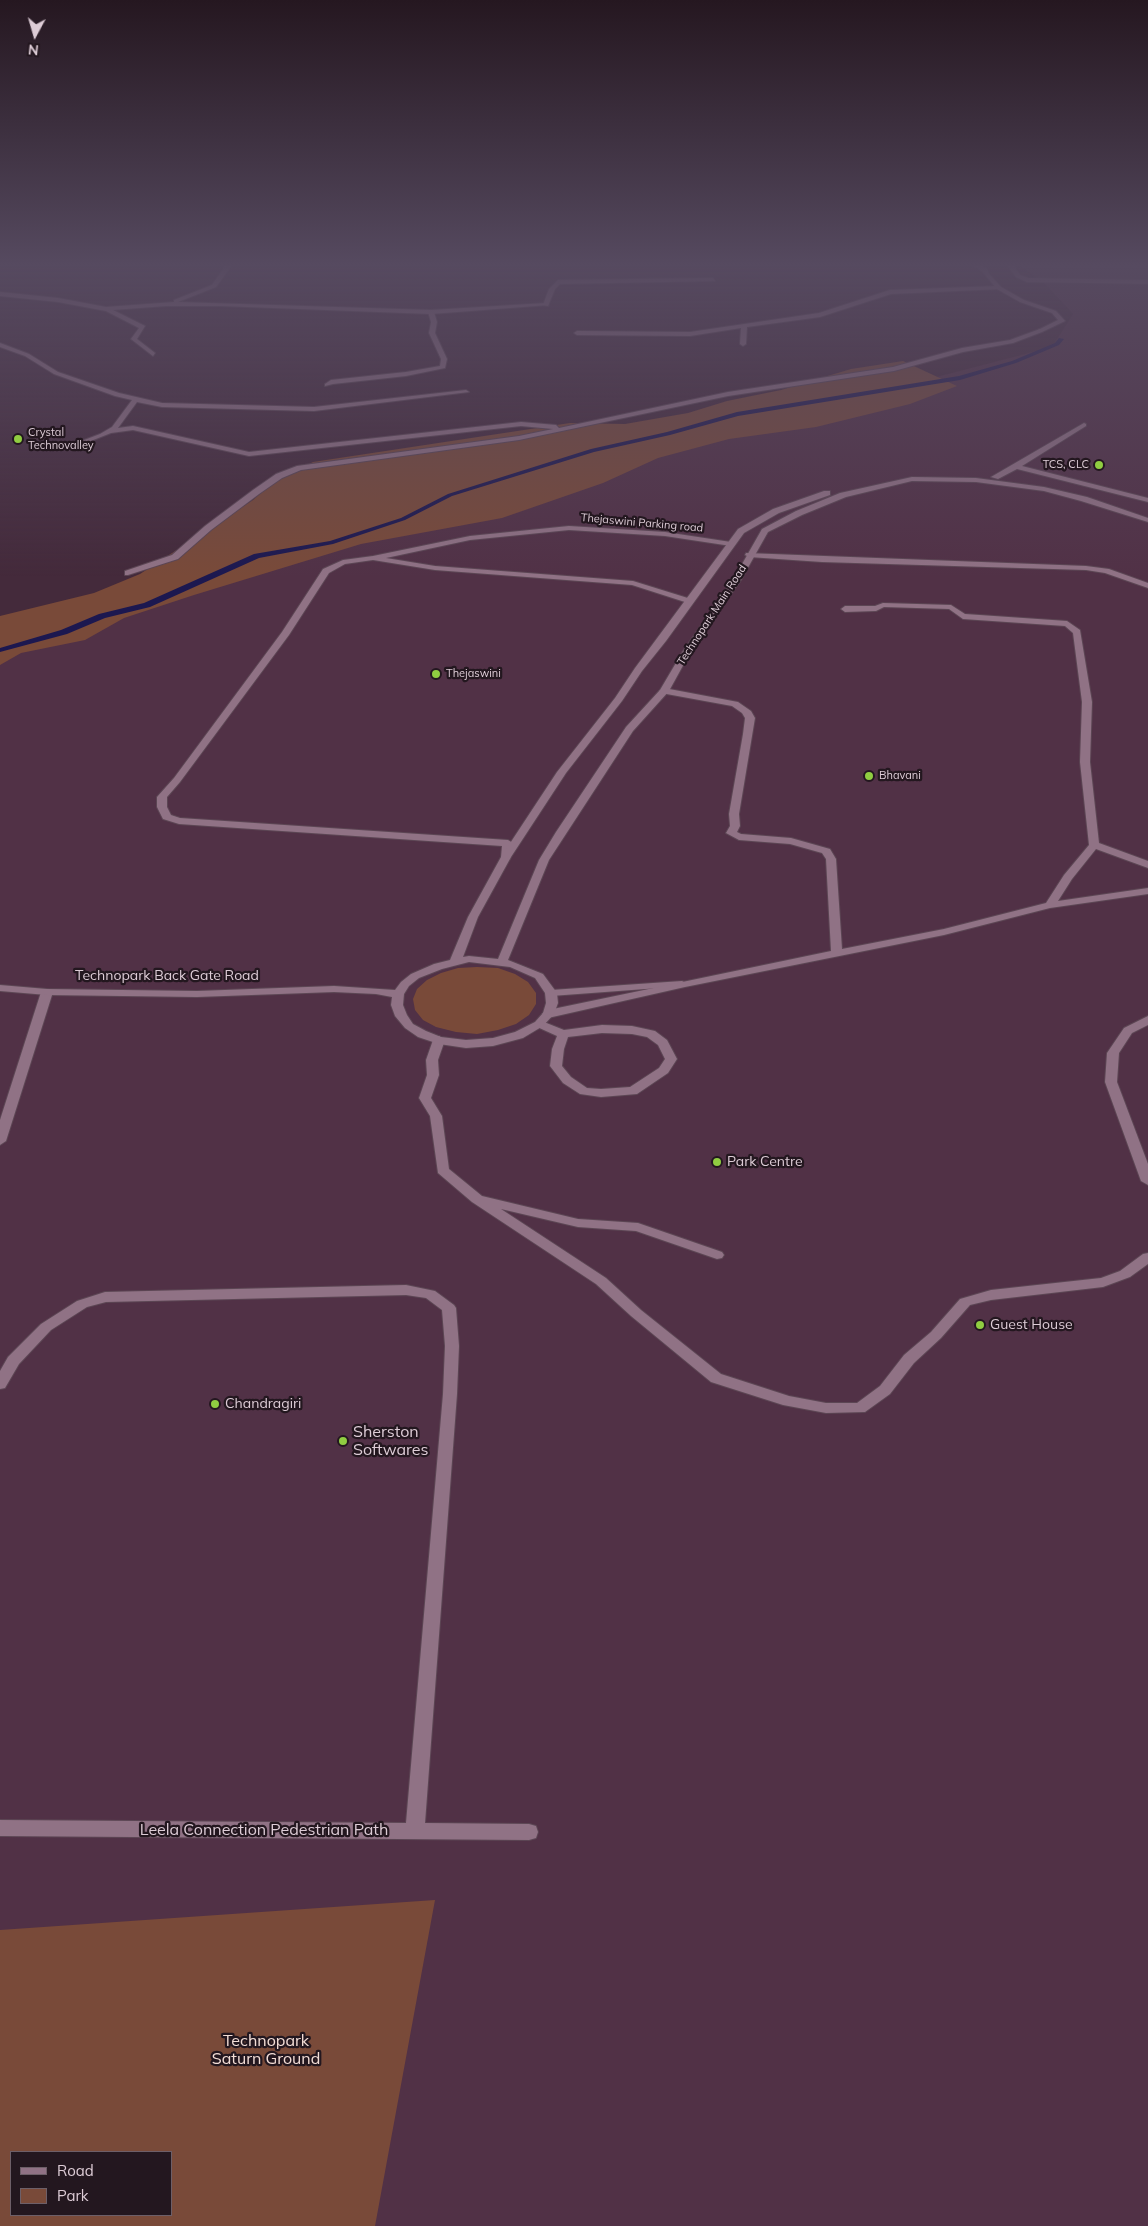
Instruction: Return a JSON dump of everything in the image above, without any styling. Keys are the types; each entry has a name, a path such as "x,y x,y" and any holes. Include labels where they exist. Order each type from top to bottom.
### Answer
{"street":[{"path":"48,369 56,374 117,395 176,406 314,409 466,392"},
{"path":"327,385 331,382 432,369"},
{"path":"128,573 175,557 208,528 256,492 279,476 300,468 322,463 465,447 563,429 728,394 894,369"},
{"path":"108,431 121,419 136,399"},
{"path":"68,448 108,431 133,428 249,454 520,424 544,425 563,429"},
{"path":"995,477 1016,467 1084,425"},
{"path":"1016,467 1148,500"},
{"name":"Technopark Main Road","path":"663,638 688,601 741,531 776,511 833,490 883,479 924,473 995,477 1089,495 1148,514"},
{"name":"Technopark Main Road","path":"502,962 544,860 629,729 664,690 687,651 737,580 749,555 765,531 799,513 844,495 884,484 912,479 968,479 1044,489 1084,499 1148,520"},
{"name":"Thejaswini Parking road","path":"506,857 508,843 179,821 167,817 162,807 162,797 177,780 294,622 326,571 332,565 470,538 569,528 665,534 731,544"},
{"name":"Technopark Main Road","path":"454,962 473,917 506,857 562,772 741,531"},
{"path":"749,555 822,560 1086,568 1106,572 1148,586"},
{"name":"Thejaswini Parking road","path":"372,558 435,568 633,583 688,601"},
{"path":"845,609 876,608 883,605 932,605 951,607 963,616 1067,624 1077,632 1087,702 1085,762 1094,844 1068,877 1050,905"},
{"path":"664,690 735,704 746,711 750,718 734,814 735,826 731,833 739,837 791,841 826,851 831,859 836,953"},
{"path":"1094,844 1148,865"},
{"path":"548,1014 685,984 944,932 1050,905 1148,891"},
{"path":"469,960 502,962 529,970 539,976 551,993 552,1003 548,1014 539,1024 519,1035 493,1042 466,1044 439,1040 422,1034 409,1026 399,1010 398,994 405,984 415,976 454,962 469,960"},
{"path":"551,993 685,984"},
{"name":"Technopark Back Gate Road","path":"0,988 47,992 197,994 334,990 376,991 398,994"},
{"path":"0,1141 47,992"},
{"path":"1148,1020 1128,1031 1114,1053 1111,1082 1148,1181"},
{"path":"539,1024 563,1034 602,1029 632,1030 651,1034 663,1044 671,1059 664,1070 633,1091 601,1093 584,1091 567,1080 556,1066 558,1049 563,1034"},
{"path":"439,1040 432,1060 433,1075 426,1098 436,1116 443,1170 477,1199 601,1281 636,1313 716,1378 788,1401 826,1408 860,1408 885,1390 909,1359 936,1336 965,1302 991,1296 1103,1282 1125,1274 1148,1257"},
{"path":"477,1199 578,1223 638,1228 717,1255"},
{"path":"0,1384 13,1362 46,1327 82,1304 105,1296 406,1290 430,1294 449,1308 452,1346 450,1394 415,1831"},
{"name":"Leela Connection Pedestrian Path","path":"0,1828 529,1832"}],"shaded area":[{"path":"968,369 1148,369 1148,2226 0,2226 0,638 574,471"}],"green space":[{"path":"851,369 920,369 957,386 910,404 816,427 729,439 658,458 603,483 502,518 361,544 124,618 85,640 21,653 0,665 0,616 94,593 140,574 253,500 275,480 313,462 570,423 625,424 688,413 727,401 781,390"},
{"path":"458,968 498,968 515,974 528,982 536,993 536,1004 529,1015 516,1024 477,1034 456,1032 436,1027 423,1020 415,1010 413,999 417,989 427,980 441,973"},
{"name":"Technopark Saturn Ground","path":"435,1900 375,2226 0,2226 0,1930"}],"waterway":[{"path":"0,650 64,632 102,616 147,605 257,556 331,543 403,519 450,495 593,450 668,434 737,414 960,378 991,369"}],"place":[{"name":"Crystal Technovalley","path":"18,439"},
{"name":"TCS, CLC","path":"1099,465"},
{"name":"Thejaswini","path":"436,674"},
{"name":"Bhavani","path":"869,776"},
{"name":"Park Centre","path":"717,1162"},
{"name":"Guest House","path":"980,1325"},
{"name":"Chandragiri","path":"215,1404"},
{"name":"Sherston Softwares","path":"343,1441"}]}
